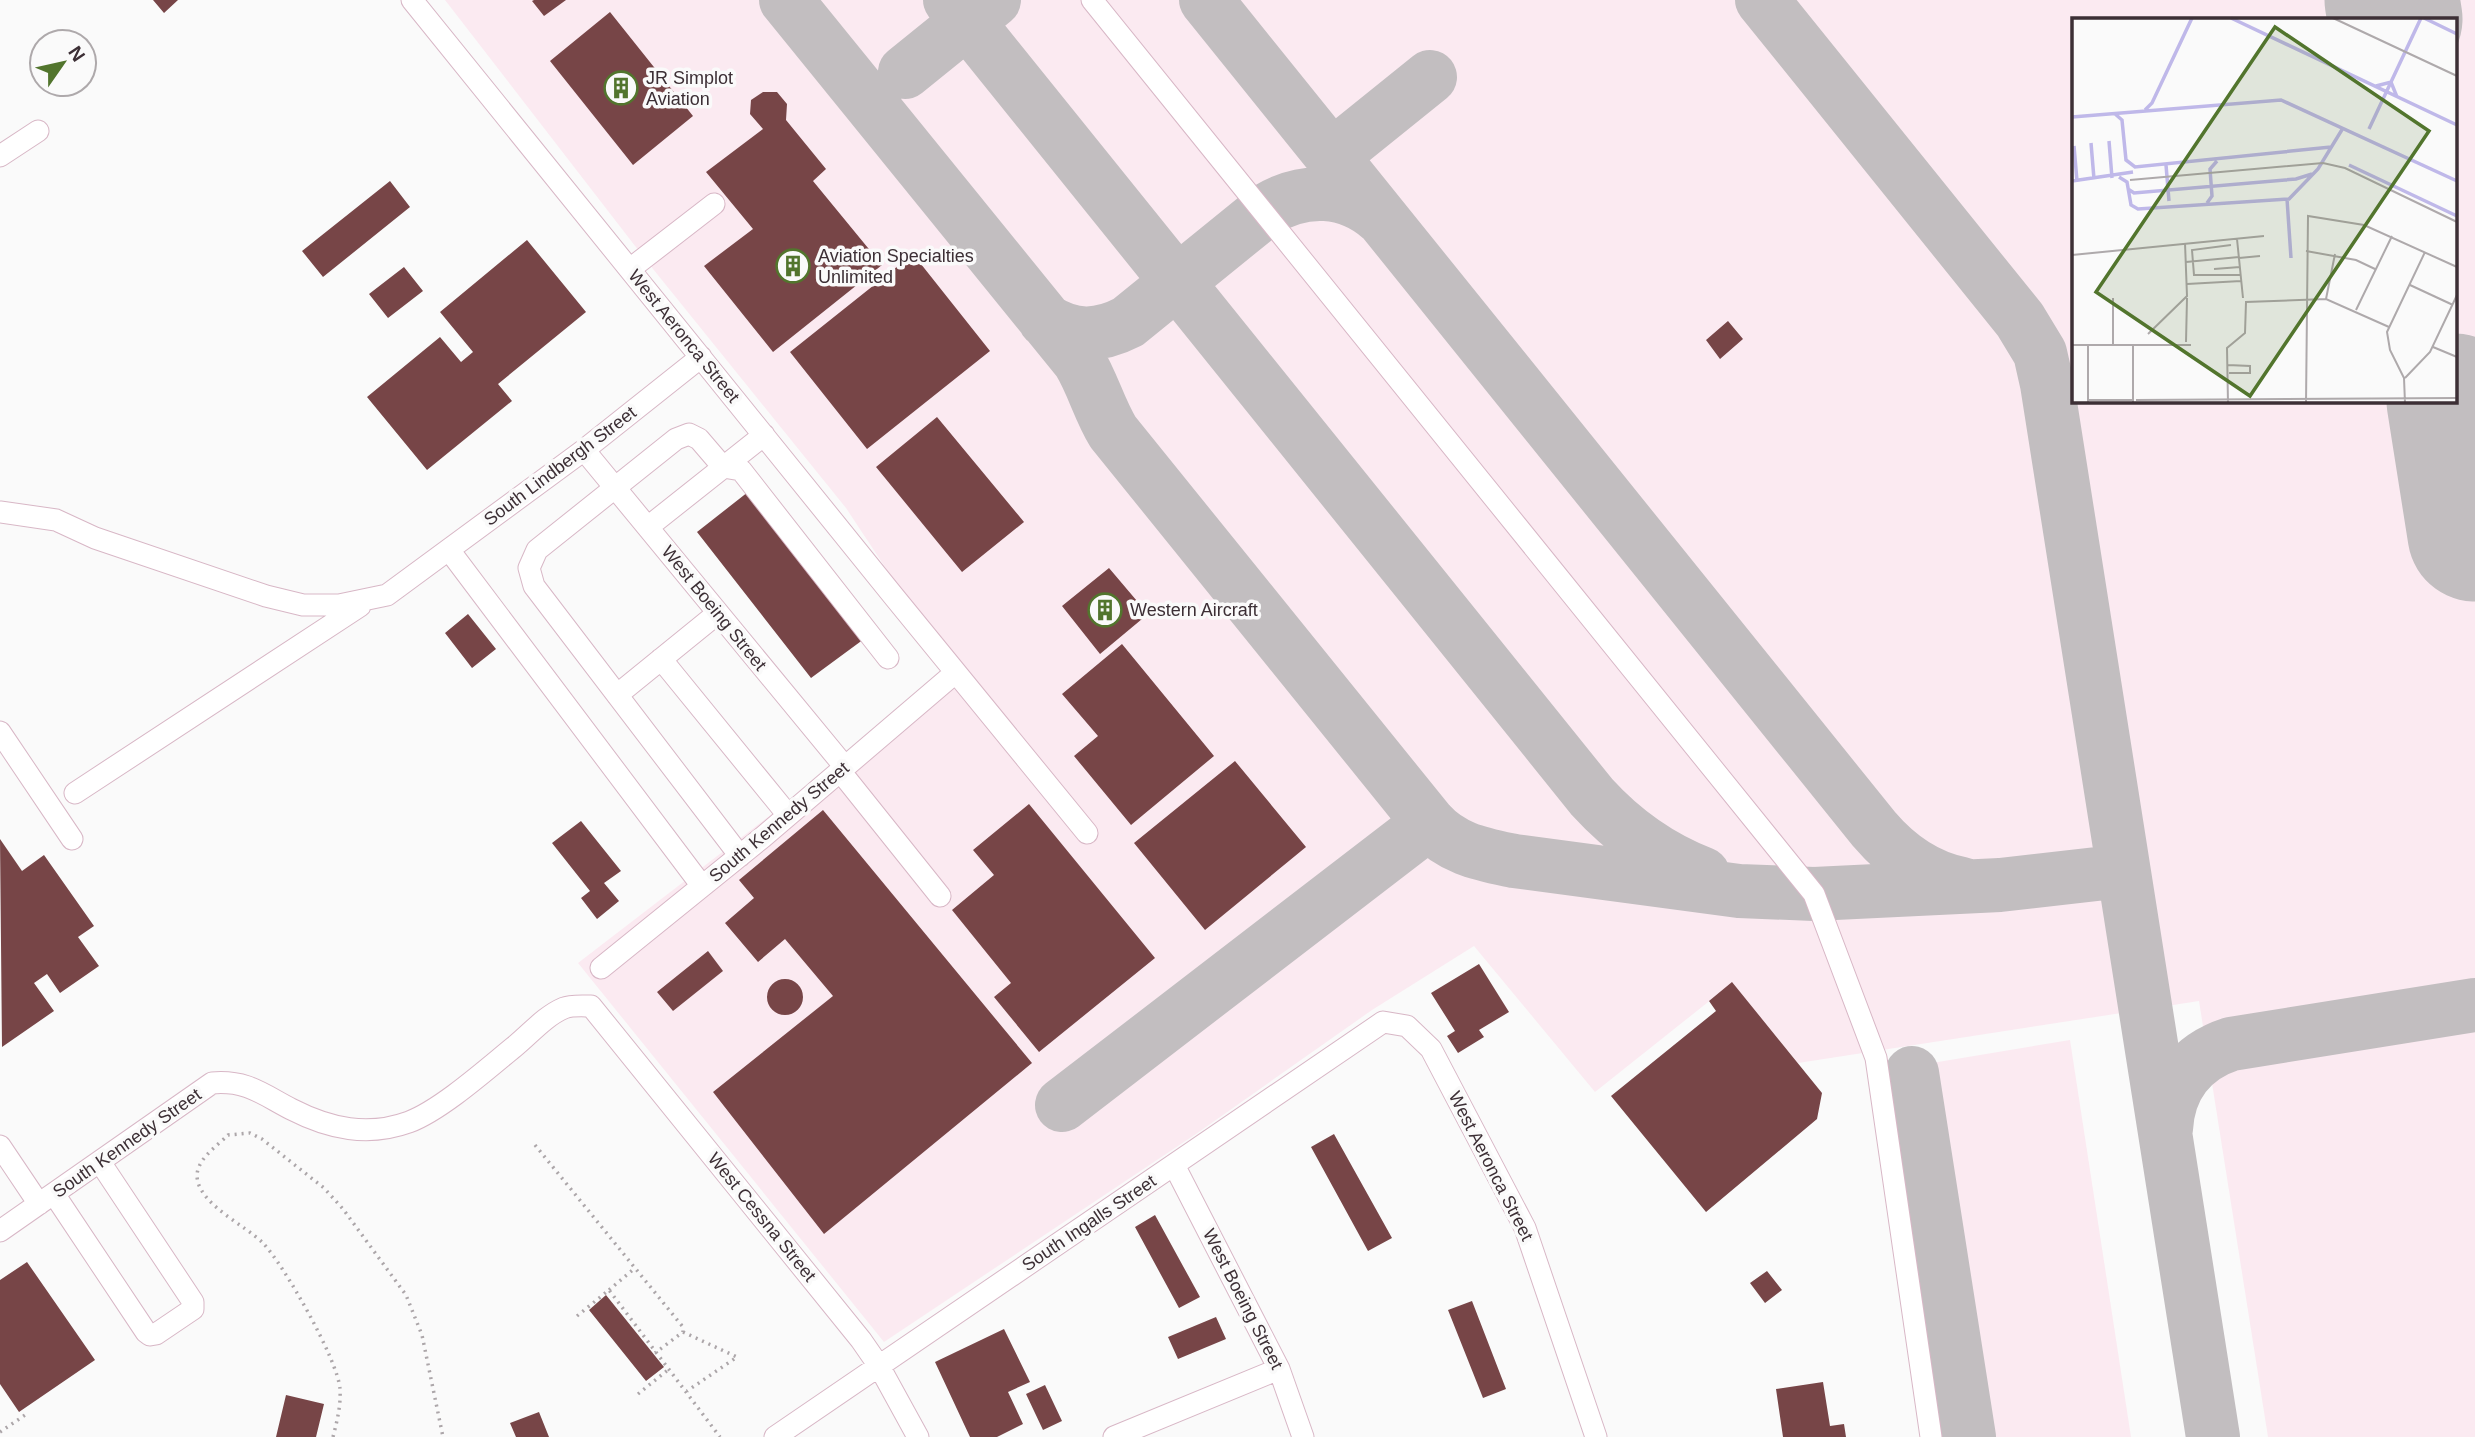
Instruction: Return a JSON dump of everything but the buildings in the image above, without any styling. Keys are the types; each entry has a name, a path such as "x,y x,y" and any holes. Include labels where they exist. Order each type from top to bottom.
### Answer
{"street":[{"name":"West Aeronca Street","path":"412,0 955,674 1087,833"},
{"path":"1092,0 1814,894 1876,1058 1931,1437"},
{"path":"0,156 38,131"},
{"path":"630,269 714,204"},
{"name":"South Lindbergh Street","path":"367,601 387,596 584,450 701,357"},
{"path":"740,856 534,586 529,568 537,550 677,439 689,434 699,439 723,467 741,470 888,658"},
{"path":"648,527 764,435"},
{"name":"West Boeing Street","path":"584,450 718,613 940,896"},
{"path":"0,512 56,520 95,538 266,597 303,605 340,605 367,601"},
{"path":"449,550 702,886"},
{"path":"75,793 367,601"},
{"path":"617,695 718,613"},
{"path":"661,659 788,815"},
{"name":"South Kennedy Street","path":"601,968 740,856 955,674"},
{"path":"0,732 72,839"},
{"name":"South Kennedy Street","path":"0,1231 212,1083 242,1084 263,1092 314,1121 341,1129 383,1130 411,1121 434,1109 566,1007 591,1006"},
{"name":"West Cessna Street","path":"591,1006 879,1366 918,1437"},
{"name":"South Ingalls Street","path":"775,1437 1383,1022 1407,1026"},
{"name":"West Aeronca Street","path":"1407,1026 1431,1049 1525,1228 1596,1437"},
{"path":"0,1146 47,1199 146,1332 150,1335 156,1334 193,1309 193,1302 100,1162"},
{"name":"West Boeing Street","path":"1174,1165 1279,1369 1303,1437"},
{"path":"1114,1437 1279,1369"}],"path":[{"path":"333,1437 339,1410 340,1387 334,1364 324,1343 275,1258 262,1242 211,1202 201,1190 197,1179 198,1166 229,1135 250,1133 262,1139 324,1188 343,1209 406,1295 422,1335 443,1437"},
{"path":"535,1144 683,1327 683,1332"},
{"path":"576,1316 635,1268"},
{"path":"608,1290 720,1437"},
{"path":"656,1353 683,1332"},
{"path":"683,1332 737,1357 687,1391"},
{"path":"638,1395 669,1369"},
{"path":"0,1432 28,1413"}],"shaded area":[{"path":"445,0 2475,0 2475,1437 2268,1437 2199,1001 1798,1063 1732,983 1595,1092 1474,946 1372,1010 1196,1134 884,1342 578,963 955,673 846,508 649,264"},
{"path":"2070,1040 2131,1437 1946,1437 1890,1070"}],"taxiway":[{"path":"786,0 1079,361 1113,432 1429,823 1447,839 1479,853 1514,861 1739,891 1814,894 2000,885 2123,871"},
{"path":"950,0 1592,797 1616,821 1643,842 1671,860 1703,874"},
{"path":"905,72 994,0"},
{"path":"1206,0 1874,829 1892,848 1924,871 1962,884"},
{"path":"1762,0 2020,320 2040,353 2213,1437"},
{"path":"1332,156 1430,77"},
{"path":"1045,320 1066,330 1086,333 1107,331 1128,322 1266,210 1295,197 1325,194 1340,196 1368,208 1381,218"},
{"path":"1062,1105 1429,823"},
{"path":"2166,1129 2171,1100 2184,1076 2204,1057 2231,1044 2475,1005"},
{"path":"1912,1073 1969,1437"}],"runway":[{"path":"2392,0 2395,18"},
{"path":"2454,402 2475,534"}],"place":[{"name":"JR Simplot Aviation","path":"621,88"},
{"name":"Aviation Specialties Unlimited","path":"793,266"},
{"name":"Western Aircraft","path":"1105,610"}]}
